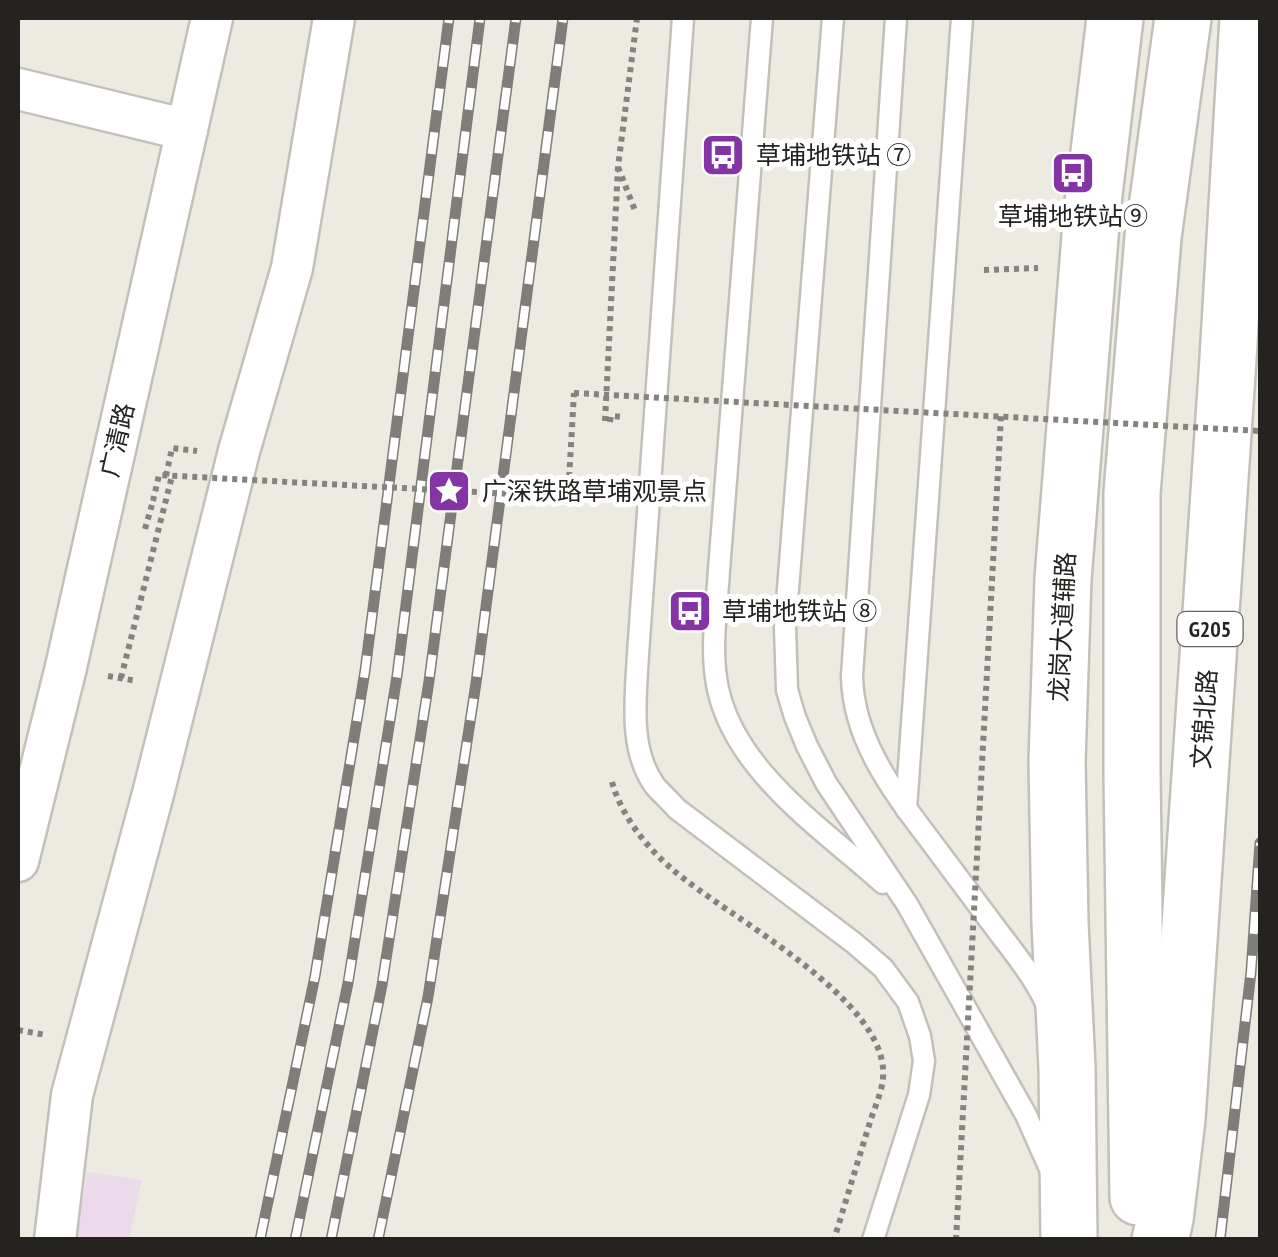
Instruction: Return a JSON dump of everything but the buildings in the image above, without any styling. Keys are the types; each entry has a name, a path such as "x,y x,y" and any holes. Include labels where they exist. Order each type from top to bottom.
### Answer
{"main road":[{"name":"龙岗大道辅路","path":"1069,1230 1068,1068 1057,760 1063,579 1092,211 1116,18"},
{"path":"1138,1240 1132,493 1154,237 1182,18"},
{"name":"文锦北路","path":"1160,1240 1177,1119 1248,18"},
{"path":"1228,358 1260,108"}],"street":[{"name":"广清路","path":"18,861 66,667 212,18"},
{"path":"55,1240 72,1095 239,451 292,268 334,18"},
{"path":"18,89 188,130"}],"lane":[{"path":"684,18 638,668 637,734 642,762 655,785 677,809 884,968 908,1002 924,1061 919,1094 873,1240"},
{"path":"762,18 719,570 716,681 726,718 747,753 775,786 907,904"},
{"path":"833,18 785,628 787,690 794,717 820,771 907,904 1026,1116 1044,1153 1069,1230"},
{"path":"896,18 853,700 862,733 881,771 1026,968 1043,997 1068,1068"},
{"path":"906,809 962,18"}],"path":[{"path":"623,417 611,416 608,422 606,395 618,167 636,18"},
{"path":"152,501 159,476 568,497 574,393 1260,430"},
{"path":"956,1240 1001,416"},
{"path":"121,678 169,476 172,448"},
{"path":"107,676 138,681"}],"shaded area":[{"path":"87,1172 142,1180 129,1239 77,1239"}],"railway":[{"path":"260,1240 315,976 365,671 449,18"},
{"path":"295,1240 348,983 397,676 480,18"},
{"path":"331,1240 382,985 429,681 516,18"},
{"path":"378,1240 428,997 476,683 563,18"},
{"path":"1220,1240 1251,972 1260,843"}],"place":[{"name":"草埔地铁站 ⑦","path":"723,155"},
{"name":"草埔地铁站⑨","path":"1073,173"},
{"name":"广深铁路草埔观景点","path":"449,491"},
{"name":"草埔地铁站 ⑧","path":"690,611"}]}
